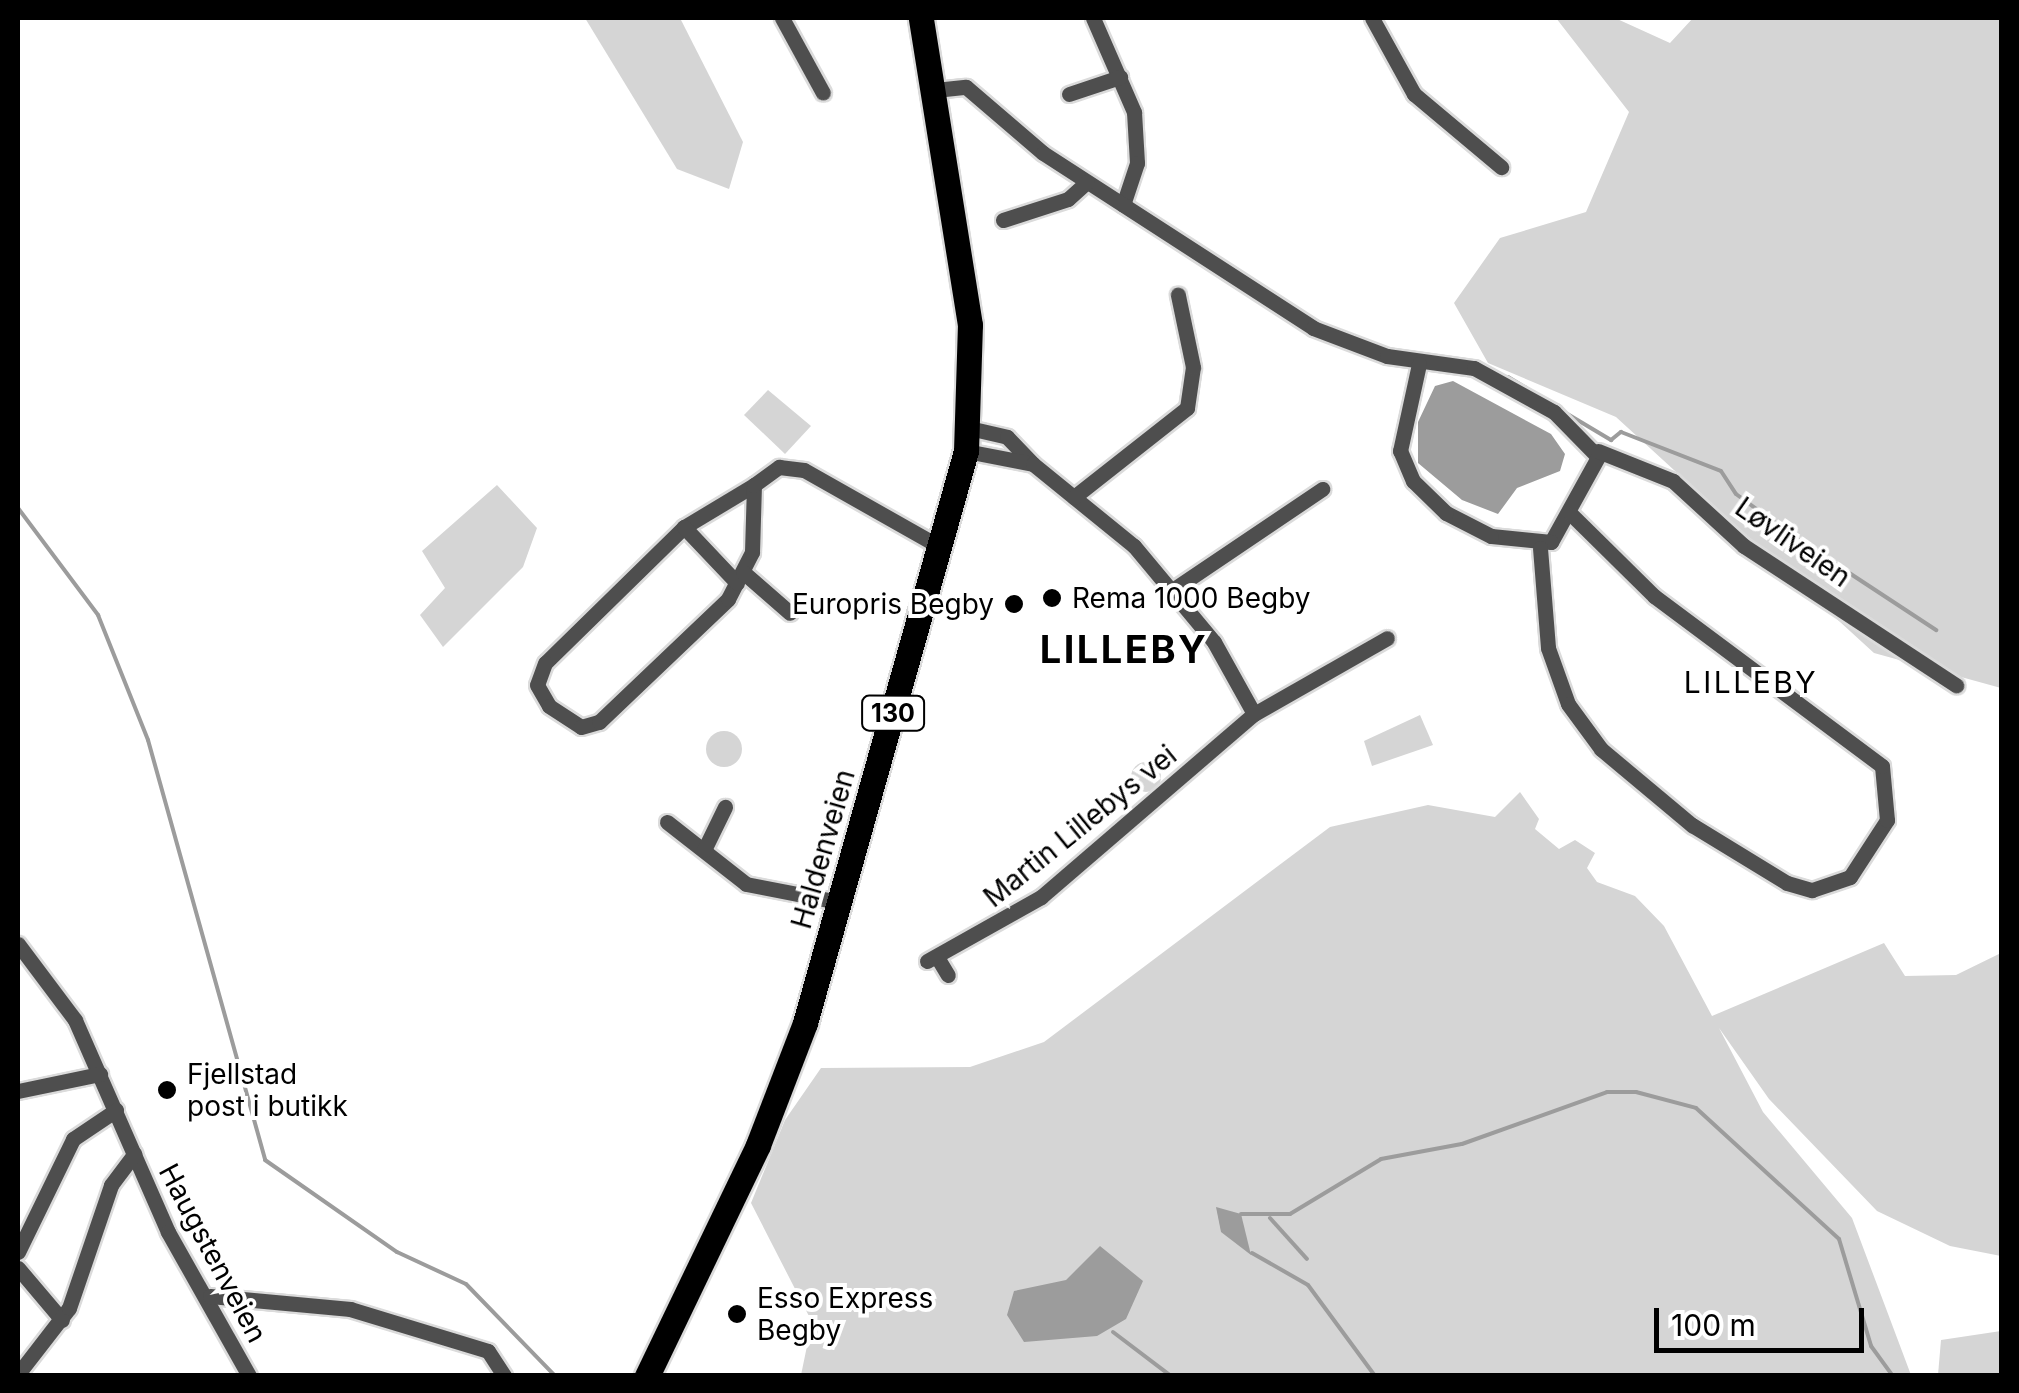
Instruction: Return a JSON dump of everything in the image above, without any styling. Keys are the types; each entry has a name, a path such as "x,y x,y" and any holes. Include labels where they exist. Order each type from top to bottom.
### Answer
{"main road":[{"name":"Haldenveien","path":"646,1376 782,1089 942,548 968,439 970,325 921,18"}],"street":[{"path":"782,18 823,93"},
{"path":"1093,18 1120,77 1138,142 1123,205"},
{"path":"1372,18 1414,94 1501,167"},
{"path":"1069,94 1120,77"},
{"path":"935,90 966,87 1088,182 1313,328 1420,364 1474,368 1554,412 1598,451 1572,515 1540,548 1548,648 1568,704 1601,750 1692,825 1786,883 1812,890 1850,877 1888,820 1882,766 1654,596 1572,515"},
{"path":"1004,220 1068,200 1088,182"},
{"path":"1074,497 1188,408 1192,368 1178,296"},
{"path":"1420,364 1400,450 1413,481 1446,513 1540,548"},
{"path":"968,439 1006,437 1174,589 1254,714"},
{"path":"968,439 1032,464"},
{"name":"Løvliveien","path":"1598,451 1672,481 1744,546 1956,685"},
{"path":"754,486 740,578 599,722 581,727 549,706 537,685 545,663 684,527 779,468 804,470 942,548"},
{"path":"1174,589 1322,489"},
{"path":"684,527 740,578 790,614"},
{"name":"Martin Lillebys vei","path":"948,975 932,959 1042,897 1254,714 1387,638"},
{"path":"704,850 725,807"},
{"path":"667,822 746,884 839,902"},
{"name":"Haugstenveien","path":"18,944 75,1020 134,1154 249,1376"},
{"path":"18,1091 100,1074"},
{"path":"18,1252 73,1139 116,1110"},
{"path":"18,1374 62,1320 110,1185 134,1154"},
{"path":"18,1268 62,1320"},
{"path":"210,1296 350,1309 488,1351 504,1373"}],"shaded area":[{"path":"585,18 680,18 743,142 729,189 677,169"},
{"path":"1556,18 1615,18 1670,43 1693,18 2001,18 2001,688 1874,653 1616,417 1488,363 1454,303 1500,238 1586,212 1629,112"},
{"path":"1453,381 1551,434 1565,454 1560,471 1517,488 1498,514 1462,500 1418,463 1418,422 1435,386"},
{"path":"768,390 811,426 785,454 744,415"},
{"path":"497,485 537,528 523,567 443,647 420,615 445,588 422,551"},
{"path":"1420,715 1433,745 1372,766 1364,741"},
{"path":"724,731 736,737 742,749 736,761 724,767 712,761 706,749 712,737"},
{"path":"1146,762 1157,766 1161,777 1157,788 1146,792 1135,788 1131,777 1135,766"},
{"path":"1520,792 1539,819 1535,829 1559,849 1575,840 1595,853 1587,868 1597,882 1635,896 1664,926 1712,1016 1884,943 1905,976 1956,975 2001,953 2001,1256 1950,1246 1877,1211 1769,1099 1719,1028 1763,1112 1852,1218 1911,1375 801,1375 812,1322 751,1203 785,1120 821,1068 970,1067 1044,1042 1330,827 1428,805 1495,817"},
{"path":"1216,1207 1241,1214 1251,1255 1221,1232"},
{"path":"1100,1246 1143,1281 1126,1319 1097,1336 1024,1342 1007,1315 1014,1291 1066,1280"},
{"path":"2001,1331 2001,1375 1938,1375 1941,1340"}],"waterway":[{"path":"1508,377 1526,388"},
{"path":"1559,409 1611,440 1621,432 1721,471 1736,494 1936,630"},
{"path":"18,508 98,615 148,740 265,1160 397,1252 466,1284 555,1376"},
{"path":"1241,1214 1290,1214 1381,1159 1462,1144 1607,1092 1636,1092 1696,1108 1839,1239 1871,1346 1893,1376"},
{"path":"1270,1218 1307,1259"},
{"path":"1252,1253 1308,1285 1375,1376"},
{"path":"1113,1332 1171,1376"}],"place":[{"name":"Rema 1000 Begby","path":"1052,598"},
{"name":"Europris Begby","path":"1014,604"},
{"name":"Fjellstad post i butikk","path":"167,1090"},
{"name":"Esso Express Begby","path":"737,1314"}],"district":[{"name":"LILLEBY","path":"1124,650"},
{"name":"LILLEBY","path":"1751,682"}]}
